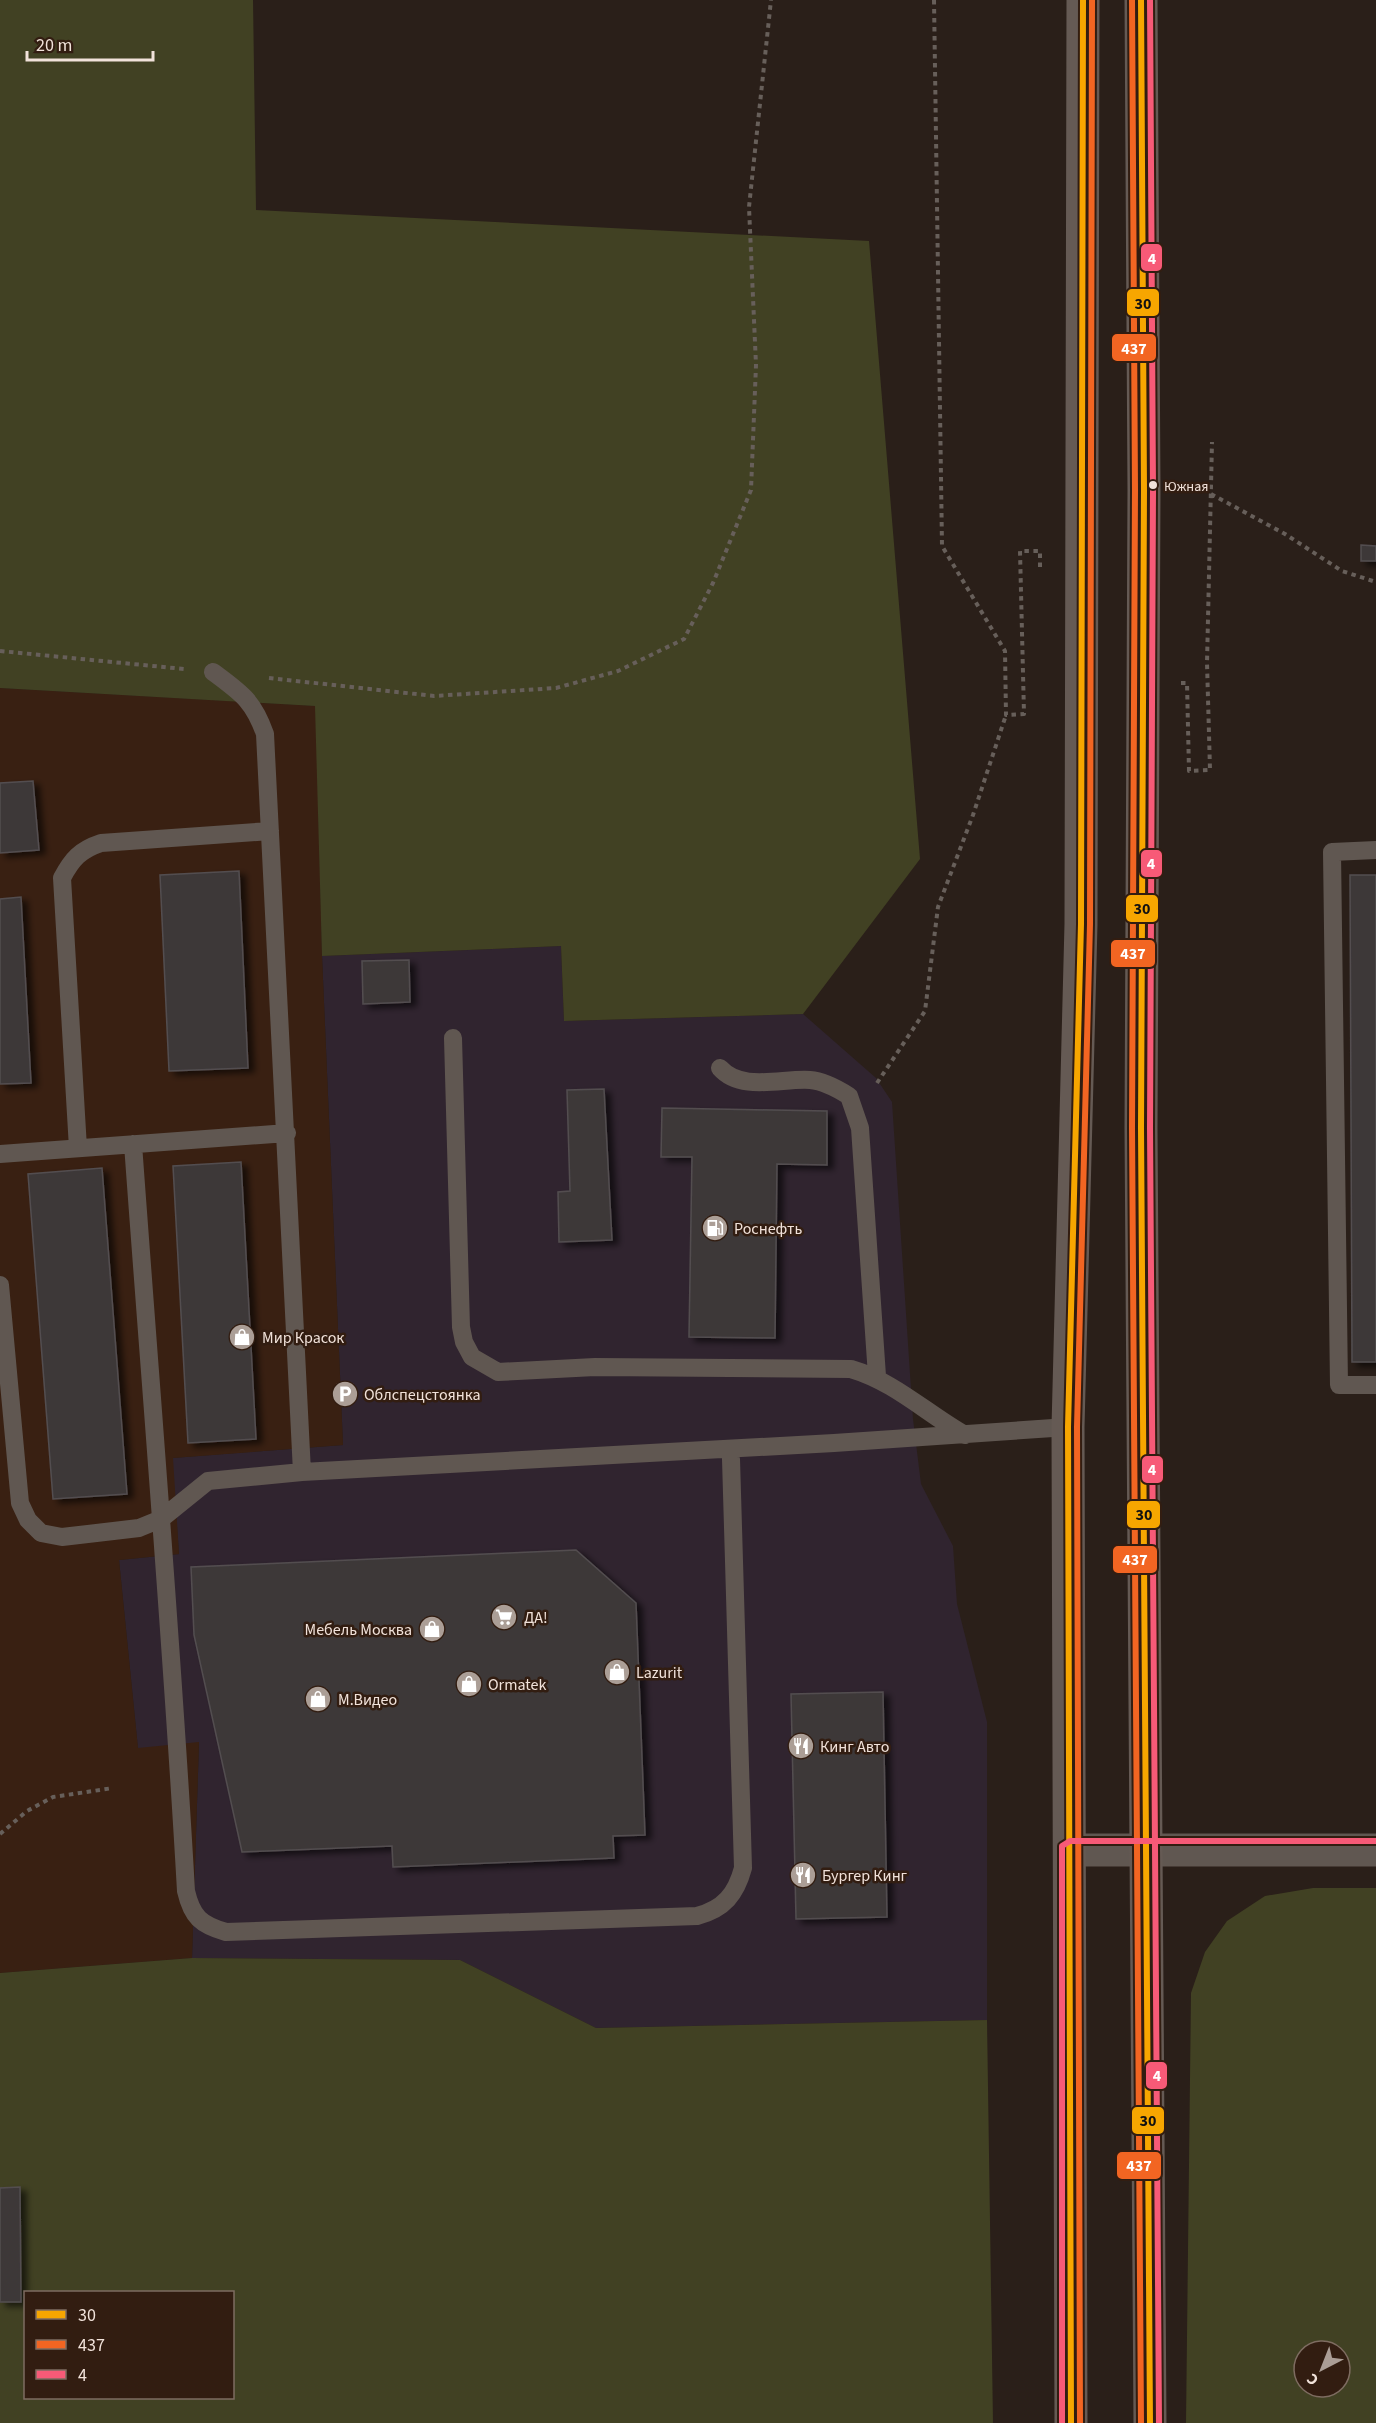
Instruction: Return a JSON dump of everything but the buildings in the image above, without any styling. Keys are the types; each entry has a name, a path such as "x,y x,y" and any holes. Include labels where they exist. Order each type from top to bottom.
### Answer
{"highway":[{"path":"1071,2423 1068,1427 1081,924 1083,0"},
{"path":"1141,0 1144,502 1141,1140 1150,2423"}],"street":[{"path":"1070,1850 1146,1852 1376,1850"}],"lane":[{"path":"213,672 238,690 256,709 265,734 287,1133 302,1472"},
{"path":"78,1148 62,879 71,861 84,849 101,843 270,831"},
{"path":"1376,850 1332,852 1339,1385 1376,1385"},
{"path":"453,1038 461,1328 464,1342 472,1357 498,1372 595,1367 851,1369 877,1376 936,1419 965,1435"},
{"path":"720,1068 729,1078 746,1081 813,1080 834,1087 849,1096 859,1123 877,1376"},
{"path":"0,1154 287,1133"},
{"path":"133,1144 160,1519 172,1639 186,1891 190,1910 200,1921 213,1928 226,1932 698,1916 712,1912 729,1900 738,1887 743,1868 731,1459"},
{"path":"0,1285 20,1503 28,1520 41,1533 62,1537 139,1528 160,1519 208,1480 302,1472 965,1435 1068,1427"}],"path":[{"path":"0,651 434,696 556,688 618,671 684,639 713,583 751,490 756,365 749,207 771,0"},
{"path":"859,1123 882,1073 925,1011 938,907 974,815 1006,715 1005,651 942,546 934,0"},
{"path":"1187,683 1189,771 1210,770 1207,663 1212,442"},
{"path":"1211,494 1285,534 1342,571 1376,582"},
{"path":"1006,715 1024,714 1020,551 1040,551 1040,573"},
{"path":"0,1834 27,1811 53,1797 113,1788"}],"shaded area":[{"path":"0,0 253,0 256,210 869,241 920,859 803,1014 564,1021 561,946 322,956 315,706 0,688"},
{"path":"0,688 316,706 322,956 343,1445 173,1458 179,1554 119,1560 138,1748 199,1742 192,1958 0,1973"},
{"path":"561,946 564,1021 803,1014 876,1078 892,1102 913,1419 921,1484 953,1546 957,1604 987,1722 987,2020 596,2028 460,1960 192,1958 199,1743 138,1749 119,1560 179,1554 172,1458 343,1445 322,956"},
{"path":"1313,1888 1376,1888 1376,2423 1186,2423 1191,1993 1205,1952 1227,1921 1265,1896"},
{"path":"192,1958 460,1960 596,2028 987,2020 993,2423 0,2423 0,1973"}],"transit line":[{"name":"30","path":"1071,2423 1068,1427 1081,924 1083,0"},
{"name":"437","path":"1080,2423 1077,1427 1090,924 1092,0"},
{"name":"437","path":"1132,0 1135,490 1132,1128 1141,2423"},
{"name":"30","path":"1141,0 1144,490 1141,1128 1150,2423"},
{"name":"4","path":"1150,0 1153,490 1150,1128 1159,2423"},
{"name":"4","path":"1062,2423 1062,1846 1070,1841 1376,1841"}],"place":[{"name":"Южная","path":"1153,485"},
{"name":"Роснефть","path":"715,1228"},
{"name":"Мир Красок","path":"242,1337"},
{"name":"Облспецстоянка","path":"345,1394"},
{"name":"ДА!","path":"504,1617"},
{"name":"Мебель Москва","path":"432,1629"},
{"name":"Lazurit","path":"617,1672"},
{"name":"Ormatek","path":"469,1684"},
{"name":"М.Видео","path":"318,1699"},
{"name":"Кинг Авто","path":"801,1746"},
{"name":"Бургер Кинг","path":"803,1875"}]}
